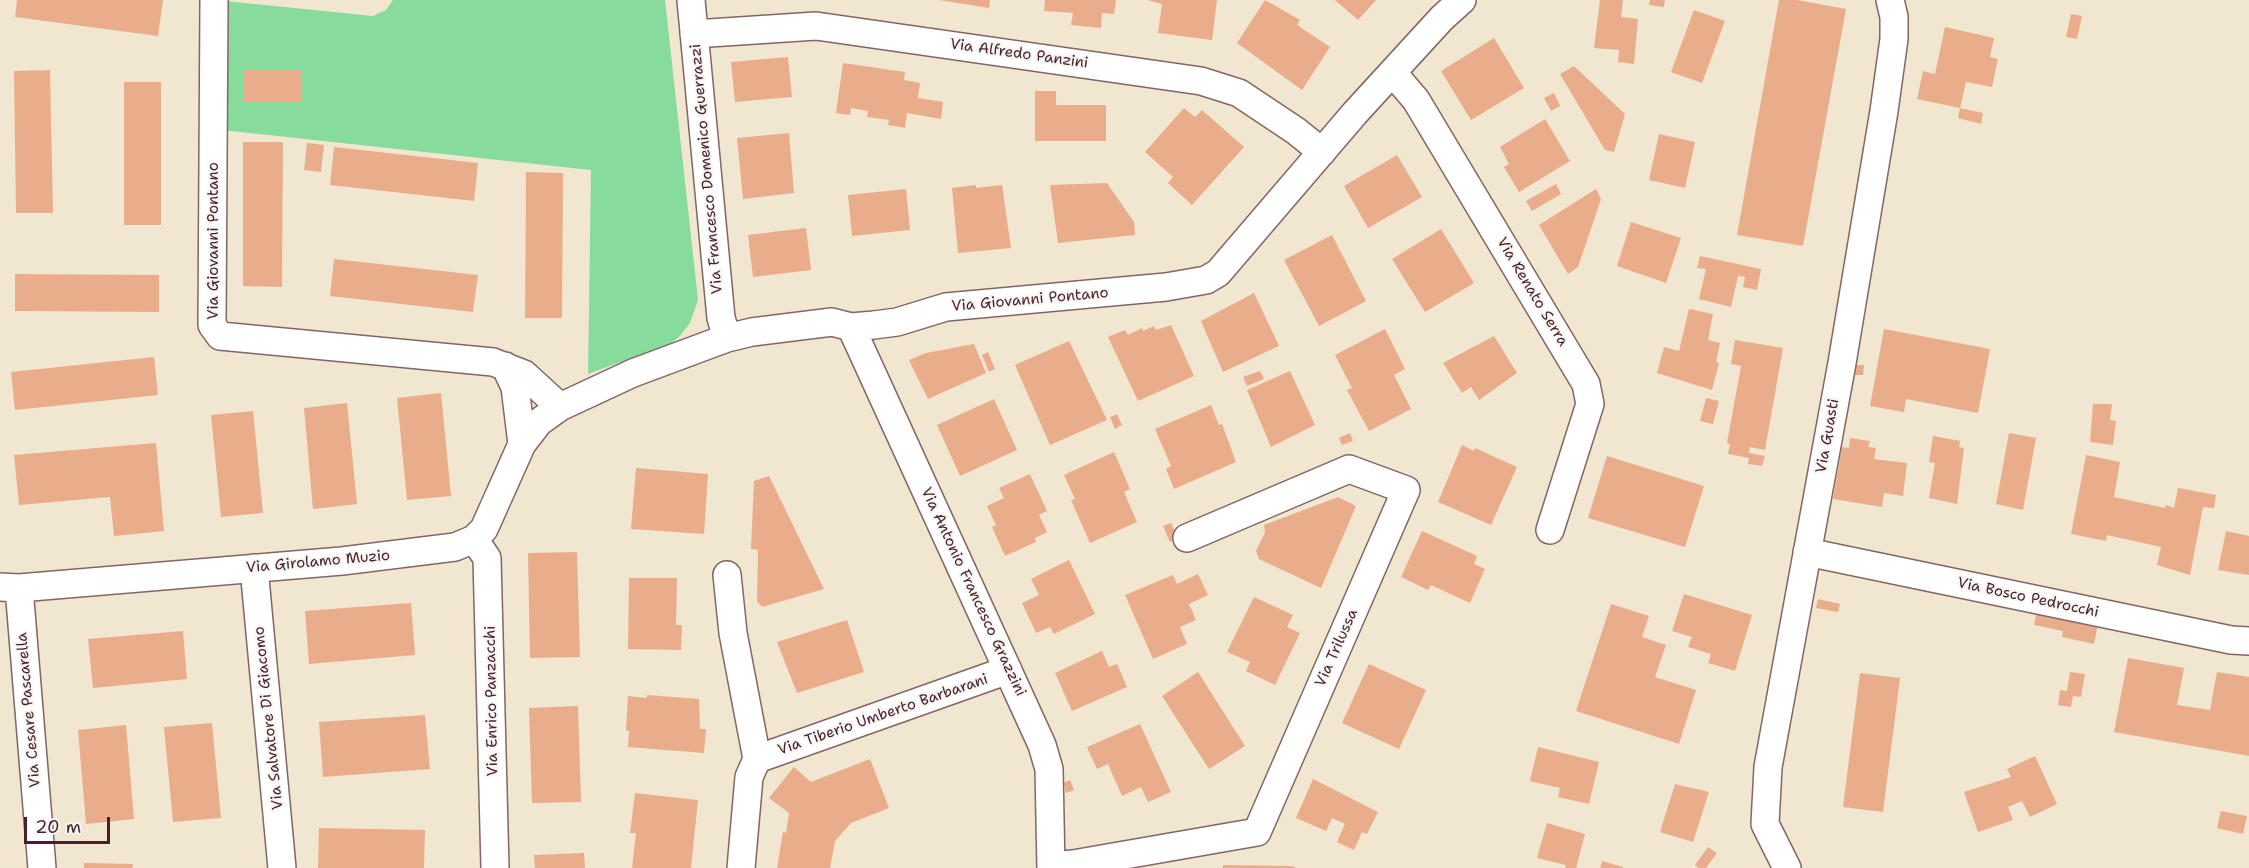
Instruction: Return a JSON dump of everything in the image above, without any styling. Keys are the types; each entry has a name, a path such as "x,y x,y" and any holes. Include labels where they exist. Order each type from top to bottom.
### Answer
{"street":[{"name":"Via Giovanni Pontano","path":"214,0 212,325 219,336 482,361 505,366 524,374 560,407 633,373 727,338 752,332 832,322 851,327 897,322 946,307 1166,287 1206,280 1218,273 1322,152 1442,18 1462,0"},
{"name":"Via Francesco Domenico Guerrazzi","path":"691,0 721,318 727,338"},
{"name":"Via Guasti","path":"1787,868 1765,824 1768,767 1884,111 1894,39 1894,18 1890,0"},
{"name":"Via Alfredo Panzini","path":"694,34 816,26 1201,81 1239,93 1296,131 1322,152"},
{"name":"Via Renato Serra","path":"1393,73 1416,100 1586,384 1590,404 1550,530"},
{"name":"Via Antonio Francesco Grazzini","path":"851,327 1032,720 1049,769 1051,867"},
{"path":"505,366 515,387 522,444"},
{"path":"474,539 492,516 522,444 539,422 560,407"},
{"name":"Via Trilussa","path":"1051,867 1257,832 1406,490 1349,469 1186,538"},
{"name":"Via Girolamo Muzio","path":"10,588 435,552 455,548 474,539"},
{"name":"Via Enrico Panzacchi","path":"474,539 487,558 495,868"},
{"name":"Via Bosco Pedrocchi","path":"1807,552 2219,638 2249,641"},
{"name":"Via Salvatore Di Giacomo","path":"254,568 282,868"},
{"name":"Via Tiberio Umberto Barbarani","path":"727,575 733,633 757,759 749,777 741,868"},
{"name":"Via Cesare Pascarella","path":"10,588 42,868"},
{"name":"Via Tiberio Umberto Barbarani","path":"757,759 1008,670"}],"green space":[{"path":"393,0 665,0 698,300 690,323 679,337 670,344 588,374 591,170 222,130 225,1 373,16 386,10"}],"building":[{"path":"17,0 163,0 158,36 15,17"},
{"path":"939,0 990,0 989,8"},
{"path":"1045,0 1116,0 1114,14 1102,13 1101,28 1071,25 1073,13 1044,11"},
{"path":"1147,0 1217,0 1212,40 1158,33 1162,4"},
{"path":"1265,0 1300,20 1297,25 1330,47 1302,90 1237,43"},
{"path":"1335,0 1376,0 1358,20"},
{"path":"1600,0 1623,0 1621,17 1638,19 1634,64 1618,62 1619,50 1594,48"},
{"path":"1650,0 1665,0 1664,7 1649,5"},
{"path":"1779,0 1797,0 1846,9 1803,246 1737,235"},
{"path":"1694,10 1725,21 1702,83 1671,72"},
{"path":"2071,14 2082,16 2077,39 2066,37"},
{"path":"1945,27 1994,38 1990,57 1998,59 1992,87 1966,82 1960,108 1917,99 1923,71 1935,74"},
{"path":"1494,38 1524,88 1471,120 1441,71"},
{"path":"788,57 792,97 735,102 731,62"},
{"path":"843,63 905,72 904,80 920,83 918,98 943,102 941,119 907,113 905,128 888,125 889,120 867,117 868,111 851,108 850,115 836,113"},
{"path":"1574,66 1625,114 1614,152 1605,150 1560,74"},
{"path":"50,70 53,213 16,213 14,71"},
{"path":"244,70 301,70 301,102 244,102"},
{"path":"124,82 161,82 161,225 124,225"},
{"path":"1035,91 1056,91 1056,105 1106,105 1106,141 1035,141"},
{"path":"1554,93 1560,106 1551,111 1544,98"},
{"path":"1184,108 1195,117 1202,110 1244,147 1192,205 1168,183 1173,177 1145,152"},
{"path":"1960,108 1983,113 1981,124 1958,118"},
{"path":"1545,119 1570,161 1519,192 1504,167 1509,164 1500,147"},
{"path":"789,133 794,193 743,199 737,138"},
{"path":"1659,134 1695,142 1685,188 1649,180"},
{"path":"243,142 283,142 282,287 243,286"},
{"path":"307,143 324,145 321,172 304,170"},
{"path":"334,147 478,163 474,201 330,185"},
{"path":"1397,155 1422,197 1368,228 1344,186"},
{"path":"526,172 563,173 562,318 525,318"},
{"path":"1107,183 1134,222 1135,235 1058,243 1050,185"},
{"path":"1556,184 1561,194 1532,211 1526,201"},
{"path":"976,185 976,188 1002,185 1011,248 958,253 952,188"},
{"path":"906,189 910,230 852,236 848,195"},
{"path":"1596,189 1601,199 1578,267 1568,274 1539,225"},
{"path":"1631,222 1681,238 1666,283 1617,266"},
{"path":"806,228 811,270 753,277 748,235"},
{"path":"1441,229 1474,283 1425,312 1392,259"},
{"path":"1332,235 1366,301 1319,326 1284,260"},
{"path":"1700,256 1761,269 1757,290 1743,287 1745,277 1738,276 1731,307 1699,299 1706,269 1697,268"},
{"path":"334,259 478,275 473,312 330,296"},
{"path":"15,274 159,275 159,312 15,311"},
{"path":"1254,293 1279,346 1223,372 1201,321"},
{"path":"1689,309 1713,314 1708,340 1720,343 1716,362 1719,363 1712,390 1657,373 1664,347 1679,351"},
{"path":"1171,325 1194,376 1138,401 1108,337 1125,330 1128,335 1142,328 1143,331 1154,326 1156,330"},
{"path":"1385,329 1405,369 1394,375 1411,409 1369,431 1347,390 1352,388 1335,355"},
{"path":"1884,329 1990,349 1978,413 1906,399 1904,412 1870,406"},
{"path":"1494,336 1517,373 1479,400 1471,387 1462,393 1443,363"},
{"path":"1735,340 1783,348 1765,450 1750,447 1749,453 1765,456 1762,466 1748,464 1749,458 1728,454 1730,444 1727,443 1741,366 1731,364"},
{"path":"1069,341 1107,420 1050,445 1015,365"},
{"path":"974,344 986,373 928,399 909,360 926,353"},
{"path":"988,352 995,369 989,372 982,355"},
{"path":"154,357 158,395 15,410 11,372"},
{"path":"1856,365 1864,365 1863,375 1855,375"},
{"path":"1260,371 1264,379 1247,386 1243,377"},
{"path":"1290,371 1315,425 1271,447 1247,390"},
{"path":"441,393 451,496 407,500 397,398"},
{"path":"1706,398 1719,401 1713,424 1700,421"},
{"path":"994,399 1017,450 960,476 937,425"},
{"path":"347,403 357,504 313,509 304,408"},
{"path":"2093,404 2112,404 2110,420 2116,421 2113,445 2090,442"},
{"path":"1211,405 1219,425 1222,424 1236,462 1174,489 1166,469 1171,466 1155,429"},
{"path":"253,411 263,513 221,517 211,415"},
{"path":"1117,414 1122,425 1115,429 1110,417"},
{"path":"1350,433 1353,441 1342,445 1339,438"},
{"path":"2009,433 2036,438 2023,510 1996,504"},
{"path":"1933,436 1960,441 1959,447 1964,448 1957,504 1929,498 1935,463 1929,462"},
{"path":"1850,438 1870,441 1868,447 1876,448 1874,459 1907,463 1903,496 1884,493 1882,507 1833,499 1842,447 1849,448"},
{"path":"156,443 164,531 114,536 110,497 19,505 14,455"},
{"path":"1462,445 1474,451 1475,448 1517,467 1491,525 1438,502"},
{"path":"1114,452 1130,489 1124,492 1137,522 1090,543 1071,500 1075,499 1064,475"},
{"path":"2086,455 2120,462 2114,497 2174,508 2178,488 2216,495 2214,508 2203,507 2190,575 2157,565 2161,547 2107,535 2106,541 2071,534"},
{"path":"1607,456 1704,486 1685,547 1588,518"},
{"path":"636,468 708,474 704,534 631,529"},
{"path":"1030,474 1047,511 1039,515 1047,532 1035,538 1036,542 1005,556 992,527 996,525 987,506 1004,498 999,488"},
{"path":"769,476 824,589 762,607 757,601 758,550 751,549 754,481"},
{"path":"1338,497 1356,506 1321,588 1259,559 1256,551 1265,532 1264,525"},
{"path":"1171,523 1178,538 1170,542 1163,526"},
{"path":"1422,531 1477,556 1474,564 1485,569 1470,603 1431,585 1428,590 1401,577"},
{"path":"2226,531 2249,536 2249,575 2218,570"},
{"path":"577,552 580,657 530,658 528,553"},
{"path":"1069,560 1095,614 1054,634 1050,627 1036,633 1022,603 1039,595 1031,579"},
{"path":"1198,574 1208,595 1189,604 1196,620 1180,627 1187,644 1153,659 1125,595 1173,575 1177,584"},
{"path":"629,578 677,578 676,625 682,625 681,650 628,649"},
{"path":"1684,594 1752,615 1735,671 1708,663 1711,654 1688,647 1692,637 1672,631"},
{"path":"1254,597 1293,615 1287,627 1300,633 1275,685 1246,671 1250,662 1227,652"},
{"path":"1818,599 1840,604 1838,612 1816,608"},
{"path":"411,603 415,655 309,664 305,611"},
{"path":"1611,604 1649,616 1642,637 1666,645 1655,677 1696,690 1679,744 1576,711"},
{"path":"2038,606 2099,619 2094,644 2062,637 2063,631 2034,625"},
{"path":"847,620 864,672 797,693 777,642"},
{"path":"183,631 187,679 93,688 88,639"},
{"path":"1102,651 1109,667 1117,664 1127,687 1072,711 1055,673"},
{"path":"2128,658 2184,668 2177,705 2210,710 2217,672 2249,677 2249,756 2114,732"},
{"path":"1369,664 1426,690 1399,749 1342,723"},
{"path":"1198,672 1245,746 1209,769 1162,696"},
{"path":"2070,672 2085,674 2081,697 2073,696 2071,707 2058,705 2060,690 2067,691"},
{"path":"1860,673 1900,678 1883,812 1843,807"},
{"path":"647,695 699,699 700,729 706,729 704,753 628,747 629,731 626,730 628,696 647,698"},
{"path":"578,706 581,802 532,803 529,708"},
{"path":"425,715 430,769 323,777 319,722"},
{"path":"212,723 221,818 173,822 164,727"},
{"path":"1140,724 1171,792 1148,802 1141,787 1122,796 1108,764 1097,769 1087,747"},
{"path":"126,725 134,819 86,824 78,730"},
{"path":"1538,747 1599,762 1589,804 1558,797 1560,788 1530,781"},
{"path":"2035,756 2057,804 2030,817 2022,801 2008,807 2013,820 1978,832 1964,792 2011,777 2007,769"},
{"path":"870,759 889,808 851,823 835,841 830,868 777,868 783,832 786,833 789,813 769,798 794,767 811,782"},
{"path":"1313,779 1378,812 1367,834 1362,832 1354,850 1337,842 1345,824 1332,818 1326,831 1296,818"},
{"path":"1070,780 1074,790 1066,793 1064,783"},
{"path":"1675,784 1709,792 1693,842 1660,832"},
{"path":"635,793 698,800 691,868 632,868 636,833 630,833"},
{"path":"2221,811 2247,816 2243,834 2217,828"},
{"path":"1547,823 1585,834 1576,868 1565,868 1566,865 1537,858"},
{"path":"319,828 425,830 424,868 318,868"},
{"path":"1708,847 1717,853 1706,868 1699,868 1695,865"},
{"path":"584,853 585,868 535,868 534,855"},
{"path":"1602,861 1623,867 1623,868 1600,868"},
{"path":"84,863 133,864 132,868 84,868"},
{"path":"1223,865 1292,866 1296,868 1223,868"}]}
